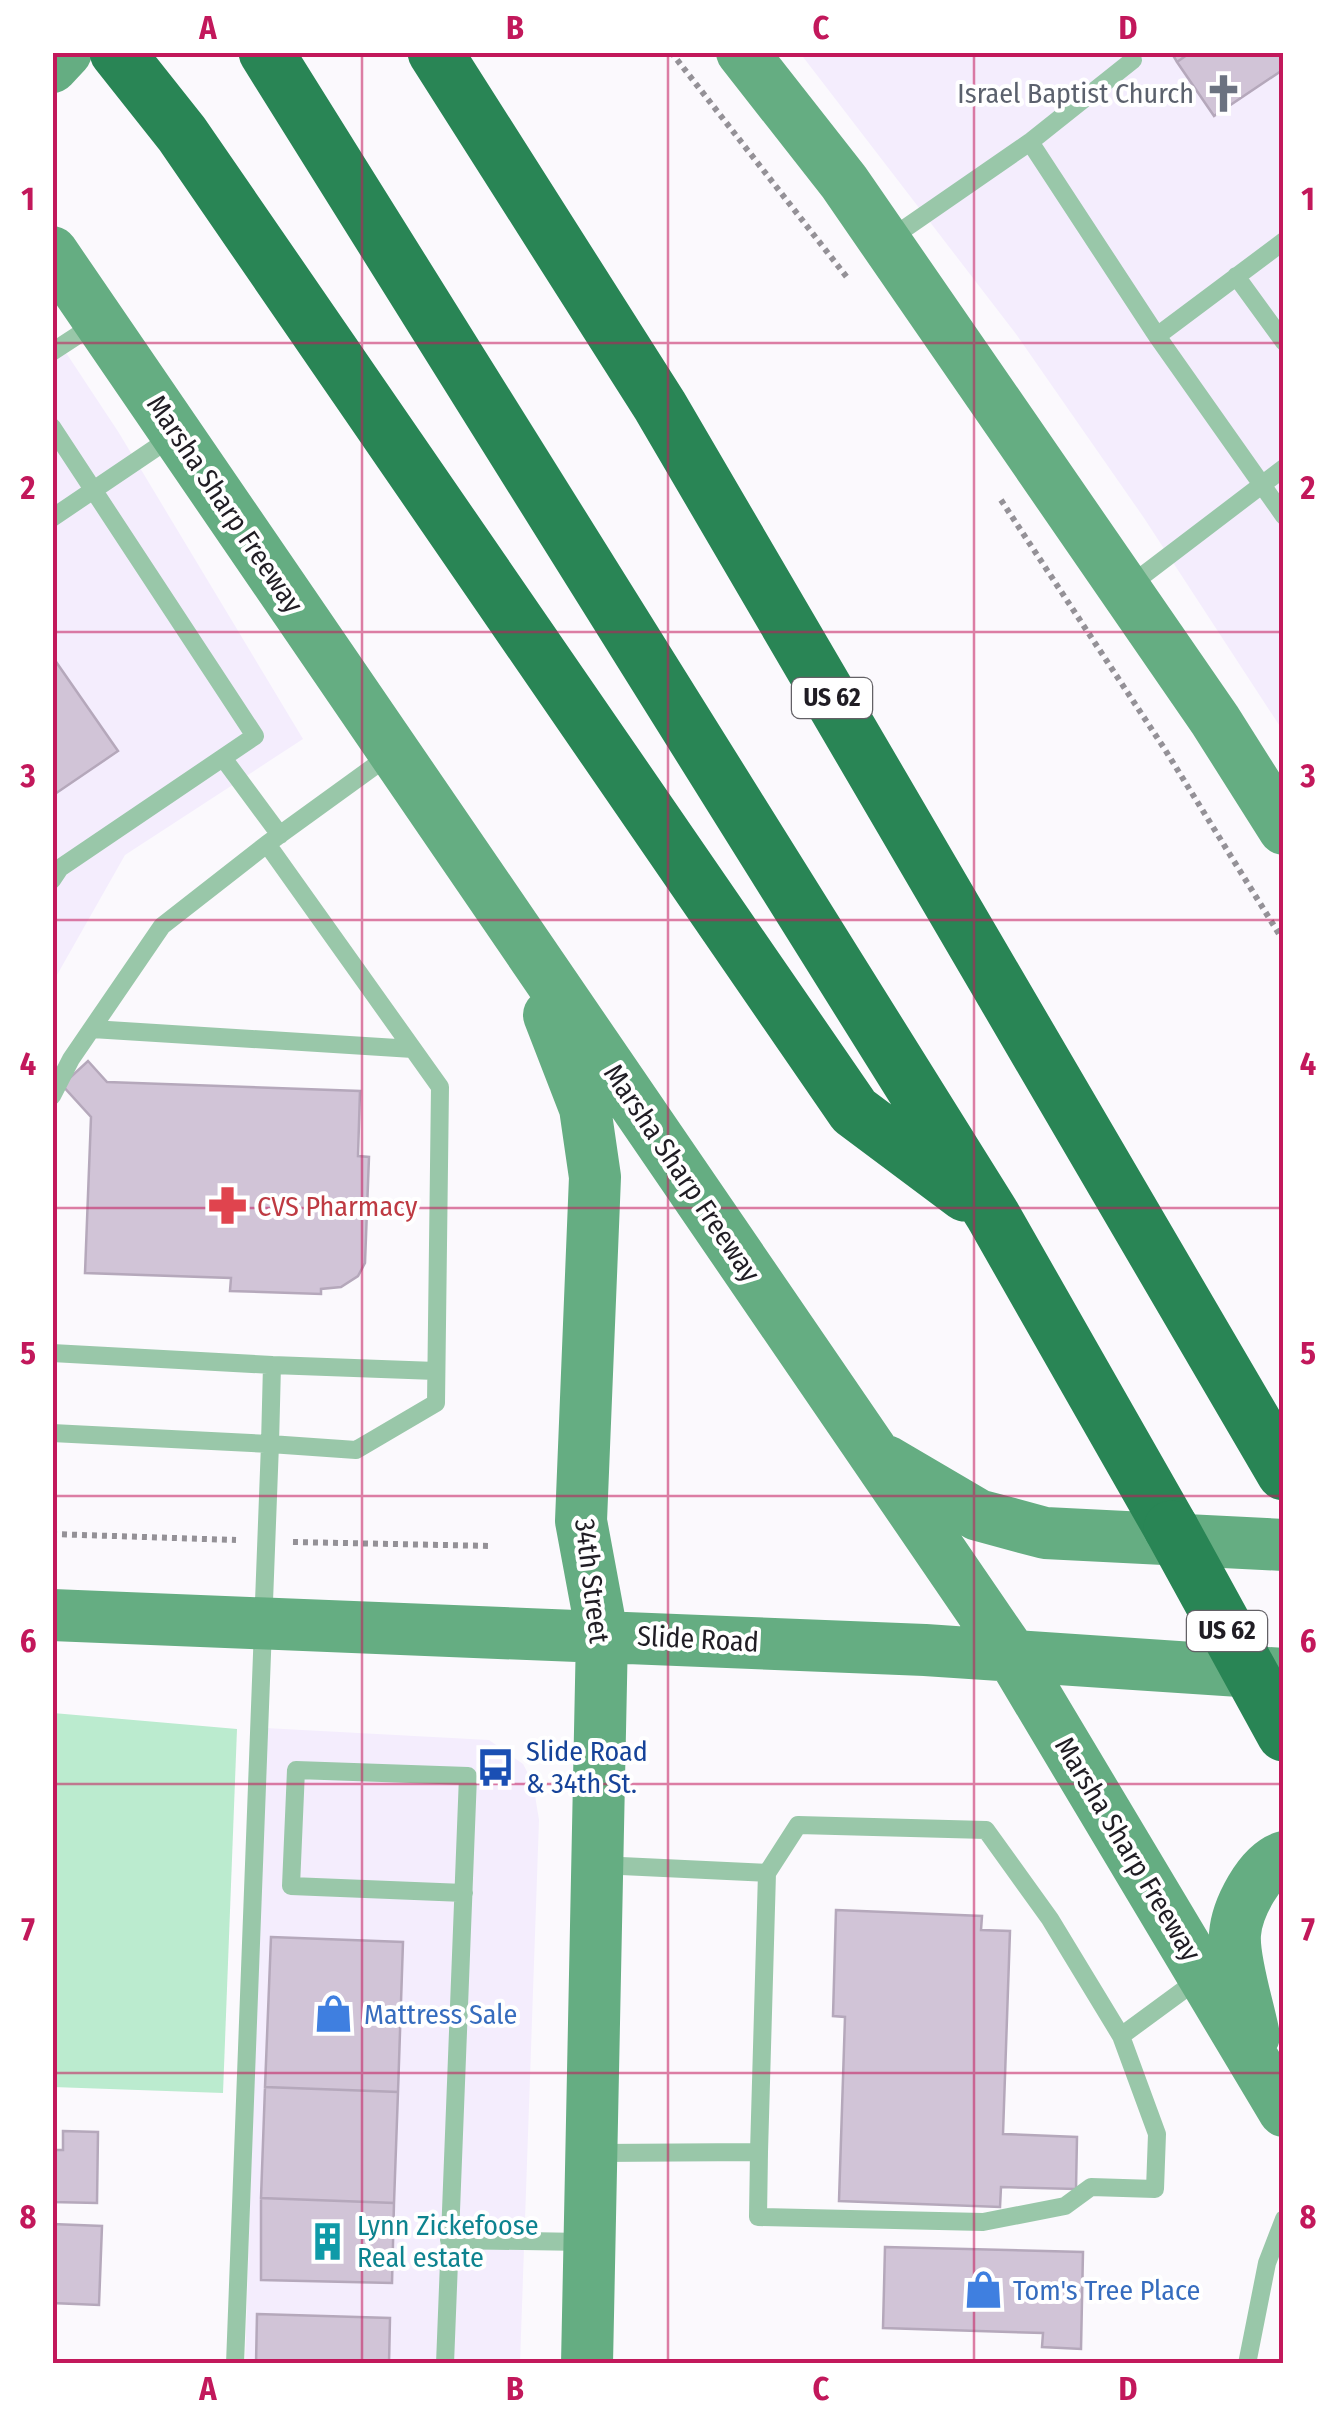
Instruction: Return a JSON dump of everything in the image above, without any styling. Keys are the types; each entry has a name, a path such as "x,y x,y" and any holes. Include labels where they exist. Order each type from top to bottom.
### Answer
{"highway":[{"path":"117,52 182,134 854,1111 992,1214"},
{"name":"US 62","path":"435,52 660,406 1284,1473"},
{"name":"US 62","path":"271,60 992,1214 1284,1734"}],"main road":[{"path":"52,67 66,52"},
{"path":"743,53 844,182 1124,590 1277,803"},
{"name":"Marsha Sharp Freeway","path":"52,252 1011,1654 1272,2091"},
{"name":"34th Street","path":"517,932 585,1108 596,1177 581,1521 602,1634 587,2364"},
{"path":"872,1452 978,1515 1046,1533 1284,1544"},
{"name":"Slide Road","path":"52,1615 602,1634 1011,1654 1284,1674"},
{"path":"1272,2091 1235,1934 1249,1894 1271,1861 1284,1857"}],"lane":[{"path":"885,242 1030,142 1133,60"},
{"path":"1030,142 1156,336 1284,516"},
{"path":"1156,336 1284,241"},
{"path":"1236,276 1284,342"},
{"path":"52,352 99,321"},
{"path":"52,428 96,489 255,736 60,868 52,880"},
{"path":"52,518 177,434"},
{"path":"1124,590 1284,468"},
{"path":"52,1096 92,1028 162,926 394,752"},
{"path":"52,1433 356,1450 436,1404 440,1088 223,758"},
{"path":"92,1028 412,1048"},
{"path":"52,1353 436,1371"},
{"path":"236,2364 272,1365"},
{"path":"445,2364 464,1893 468,1776 296,1770 292,1886 464,1893"},
{"path":"798,1825 986,1830 1050,1918 1120,2036 1157,2134 1155,2188 1090,2187 1065,2206 982,2222 758,2217 767,1873 798,1825"},
{"path":"598,1865 767,1873"},
{"path":"1120,2036 1204,1976"},
{"path":"592,2154 760,2152"},
{"path":"1247,2364 1268,2263 1284,2219"},
{"path":"450,2240 590,2242"}],"path":[{"path":"671,52 852,283"},
{"path":"994,490 1164,748 1284,942"}],"shaded area":[{"path":"800,53 1283,53 1283,731 1144,518 1016,334"},
{"path":"53,333 119,433 303,739 125,855 53,982"},
{"path":"265,1728 489,1740 523,1764 533,1783 539,1820 520,2363 245,2364"}],"green space":[{"path":"53,1713 237,1729 223,2093 53,2087"}],"building":[{"path":"1171,52 1191,52 1177,62"},
{"name":"Israel Baptist Church","path":"1191,52 1284,52 1284,69 1214,116 1177,62"},
{"path":"52,656 118,751 52,796"},
{"name":"CVS Pharmacy","path":"88,1061 107,1082 360,1091 358,1156 369,1157 365,1263 358,1276 341,1287 321,1289 321,1294 230,1291 231,1278 85,1273 91,1117 62,1085"},
{"path":"836,1910 982,1916 981,1930 1010,1931 1003,2134 1077,2137 1076,2189 1001,2187 1000,2207 839,2201 845,2017 833,2016"},
{"name":"Mattress Sale","path":"271,1937 403,1942 398,2092 265,2087"},
{"path":"265,2087 398,2092 394,2203 261,2198"},
{"path":"63,2131 98,2132 97,2203 52,2202 52,2150 63,2150"},
{"name":"Lynn Zickefoose Real estate","path":"261,2198 394,2203 392,2283 261,2280"},
{"path":"52,2224 102,2226 99,2305 52,2303"},
{"name":"Tom's Tree Place","path":"885,2247 1083,2252 1081,2349 1042,2347 1043,2333 883,2328"},
{"path":"257,2314 390,2318 389,2364 256,2364"}],"place":[{"name":"Israel Baptist Church","path":"1224,93"},
{"name":"CVS Pharmacy","path":"227,1206"},
{"name":"Slide Road & 34th St.","path":"496,1767"},
{"name":"Mattress Sale","path":"334,2014"},
{"name":"Lynn Zickefoose Real estate","path":"327,2241"},
{"name":"Tom's Tree Place","path":"983,2290"}]}
